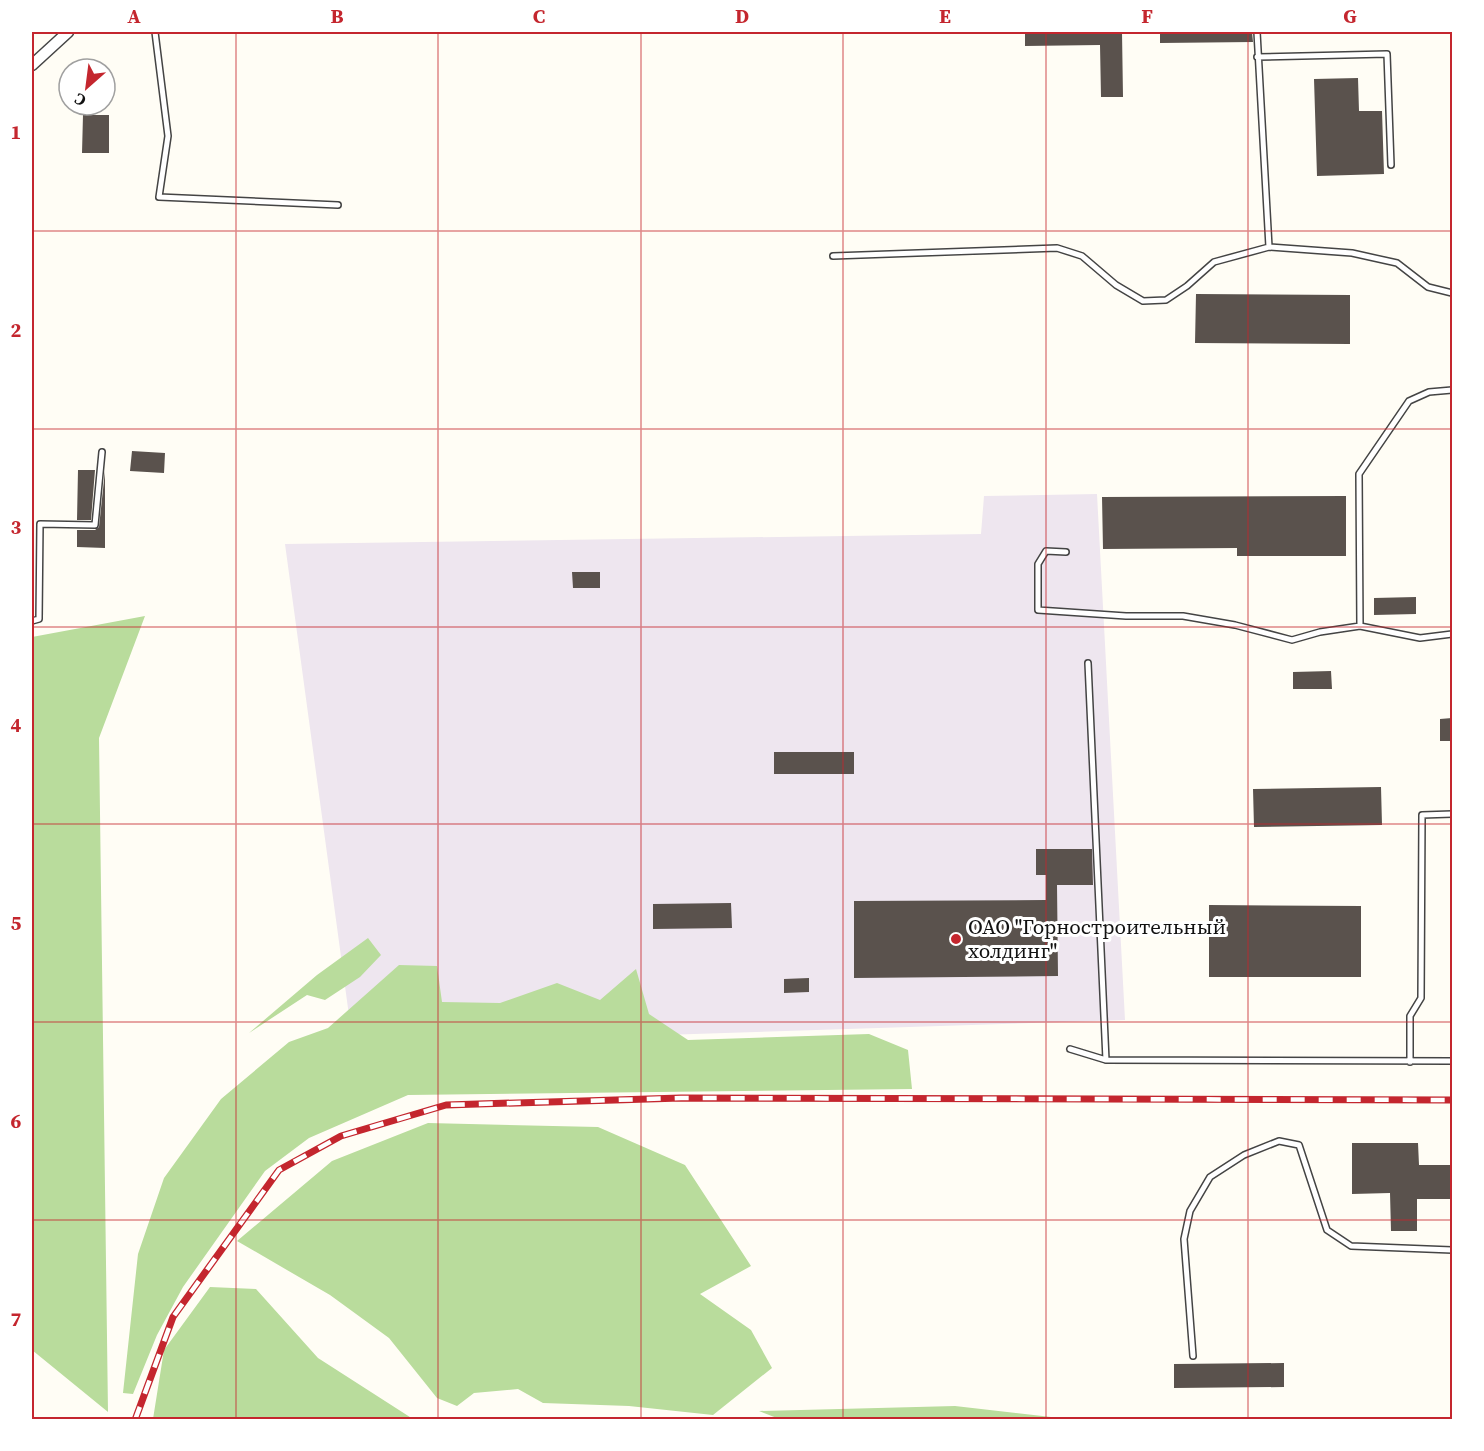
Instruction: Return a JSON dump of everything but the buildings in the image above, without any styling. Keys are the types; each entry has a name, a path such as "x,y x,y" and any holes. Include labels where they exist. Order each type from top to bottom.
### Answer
{"street":[{"path":"32,65 68,32"}],"lane":[{"path":"155,32 168,136 159,197 338,206"},
{"path":"1257,32 1269,248"},
{"path":"1257,57 1388,54 1391,165"},
{"path":"833,256 1057,248 1082,256 1116,285 1143,301 1166,300 1187,286 1214,262 1269,248 1352,254 1397,263 1428,287 1452,293"},
{"path":"1360,626 1359,474 1409,401 1429,392 1452,390"},
{"path":"32,621 39,619 40,524 95,525 102,452"},
{"path":"1066,552 1046,551 1038,564 1038,610 1126,616 1184,616 1235,625 1292,640 1320,632 1360,626 1420,638 1452,634"},
{"path":"1088,663 1106,1060"},
{"path":"1410,1062 1410,1016 1421,998 1422,814 1452,814"},
{"path":"1070,1049 1106,1060 1452,1061"},
{"path":"1193,1356 1184,1239 1190,1211 1210,1177 1244,1155 1280,1141 1299,1145 1327,1230 1351,1246 1452,1250"}],"shaded area":[{"path":"1097,494 1125,1020 353,1045 285,544 981,534 984,496"}],"green space":[{"path":"145,616 99,738 108,1412 32,1350 32,637"},
{"path":"368,938 381,955 360,977 325,1000 307,995 249,1033 317,975"},
{"path":"399,965 437,966 442,1002 500,1003 557,983 600,1000 636,969 649,1014 688,1040 869,1034 908,1050 912,1089 408,1095 309,1138 265,1171 183,1287 157,1335 133,1394 123,1393 138,1254 164,1178 221,1099 289,1042 328,1028"},
{"path":"428,1123 598,1127 685,1165 751,1266 700,1294 751,1330 772,1368 713,1415 629,1406 543,1403 518,1389 474,1393 457,1406 437,1398 389,1338 330,1295 237,1241 332,1161"},
{"path":"210,1287 256,1289 318,1358 413,1419 153,1419 164,1350"},
{"path":"955,1406 1051,1417 1177,1419 782,1420 759,1411"}],"railway":[{"path":"135,1420 173,1317 279,1170 341,1136 446,1105 681,1098 1452,1100"}],"place":[{"name":"ОАО \"Горностроительный холдинг\"","path":"956,939"}]}
